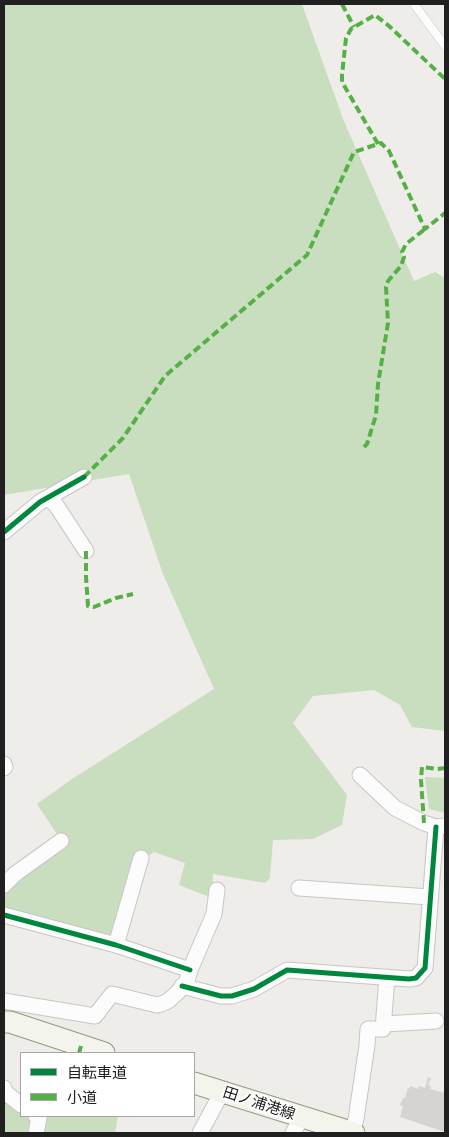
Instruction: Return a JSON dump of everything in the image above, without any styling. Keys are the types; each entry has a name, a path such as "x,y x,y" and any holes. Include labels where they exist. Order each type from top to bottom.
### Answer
{"main road":[{"path":"4,1022 10,1022 101,1052"},
{"name":"田ノ浦港線","path":"195,1082 298,1125 353,1133"}],"street":[{"path":"4,532 40,502 84,477"},
{"path":"48,498 56,506 86,551"},
{"path":"4,764 4,768"},
{"path":"182,986 221,996 232,996 254,990 287,970 387,978 416,978 425,968 430,897 440,826 424,823 395,808 360,775"},
{"path":"4,885 15,874 62,841"},
{"path":"116,946 141,858"},
{"path":"299,888 430,897"},
{"path":"4,1001 95,1016 112,994 157,1005 168,1001 187,980 214,914 217,890"},
{"path":"4,915 116,946 190,970"},
{"path":"353,1133 368,1029 383,1029 387,978"},
{"path":"384,1024 436,1021"},
{"path":"4,1088 5,1092 20,1104"},
{"path":"200,1133 222,1092"},
{"path":"36,1133 39,1118 38,1117"}],"lane":[{"path":"414,4 445,46"}],"green space":[{"path":"4,4 302,4 343,119 414,281 435,272 445,278 445,731 412,727 400,705 374,690 313,696 293,723 347,795 342,825 313,839 273,840 270,878 265,883 213,874 212,898 179,885 185,863 154,852 147,857 112,934 106,938 4,909 4,890 63,843 37,804 72,779 214,689 163,574 129,474 4,495"},
{"path":"425,777 445,778 445,813 429,809"},
{"path":"20,1093 20,1117 118,1117 115,1133 4,1133 4,1102"}],"building":[{"path":"428,1077 431,1078 428,1085 431,1086 430,1089 445,1093 445,1132 400,1117 403,1106 400,1105 403,1098 405,1098 408,1088 410,1089 410,1086 418,1089 419,1086 425,1088"}],"marked path":[{"path":"342,4 354,27"},
{"path":"378,144 342,82 346,38 351,29 375,15 445,79"},
{"path":"84,477 123,438 165,376 307,255 354,152 381,143 389,151 425,229 445,213"},
{"path":"364,447 367,444 376,415 378,384 388,323 386,287 388,281 401,266 404,257 402,252 406,244 425,229"},
{"path":"86,551 88,606 94,607 116,598 133,594"},
{"path":"424,823 422,767 445,768"},
{"path":"79,1052 81,1046"}],"cycle path":[{"path":"4,532 40,502 84,477"},
{"path":"182,986 221,996 232,996 254,989 287,970 416,978 425,968 436,827"},
{"path":"4,915 116,945 190,970"}]}
